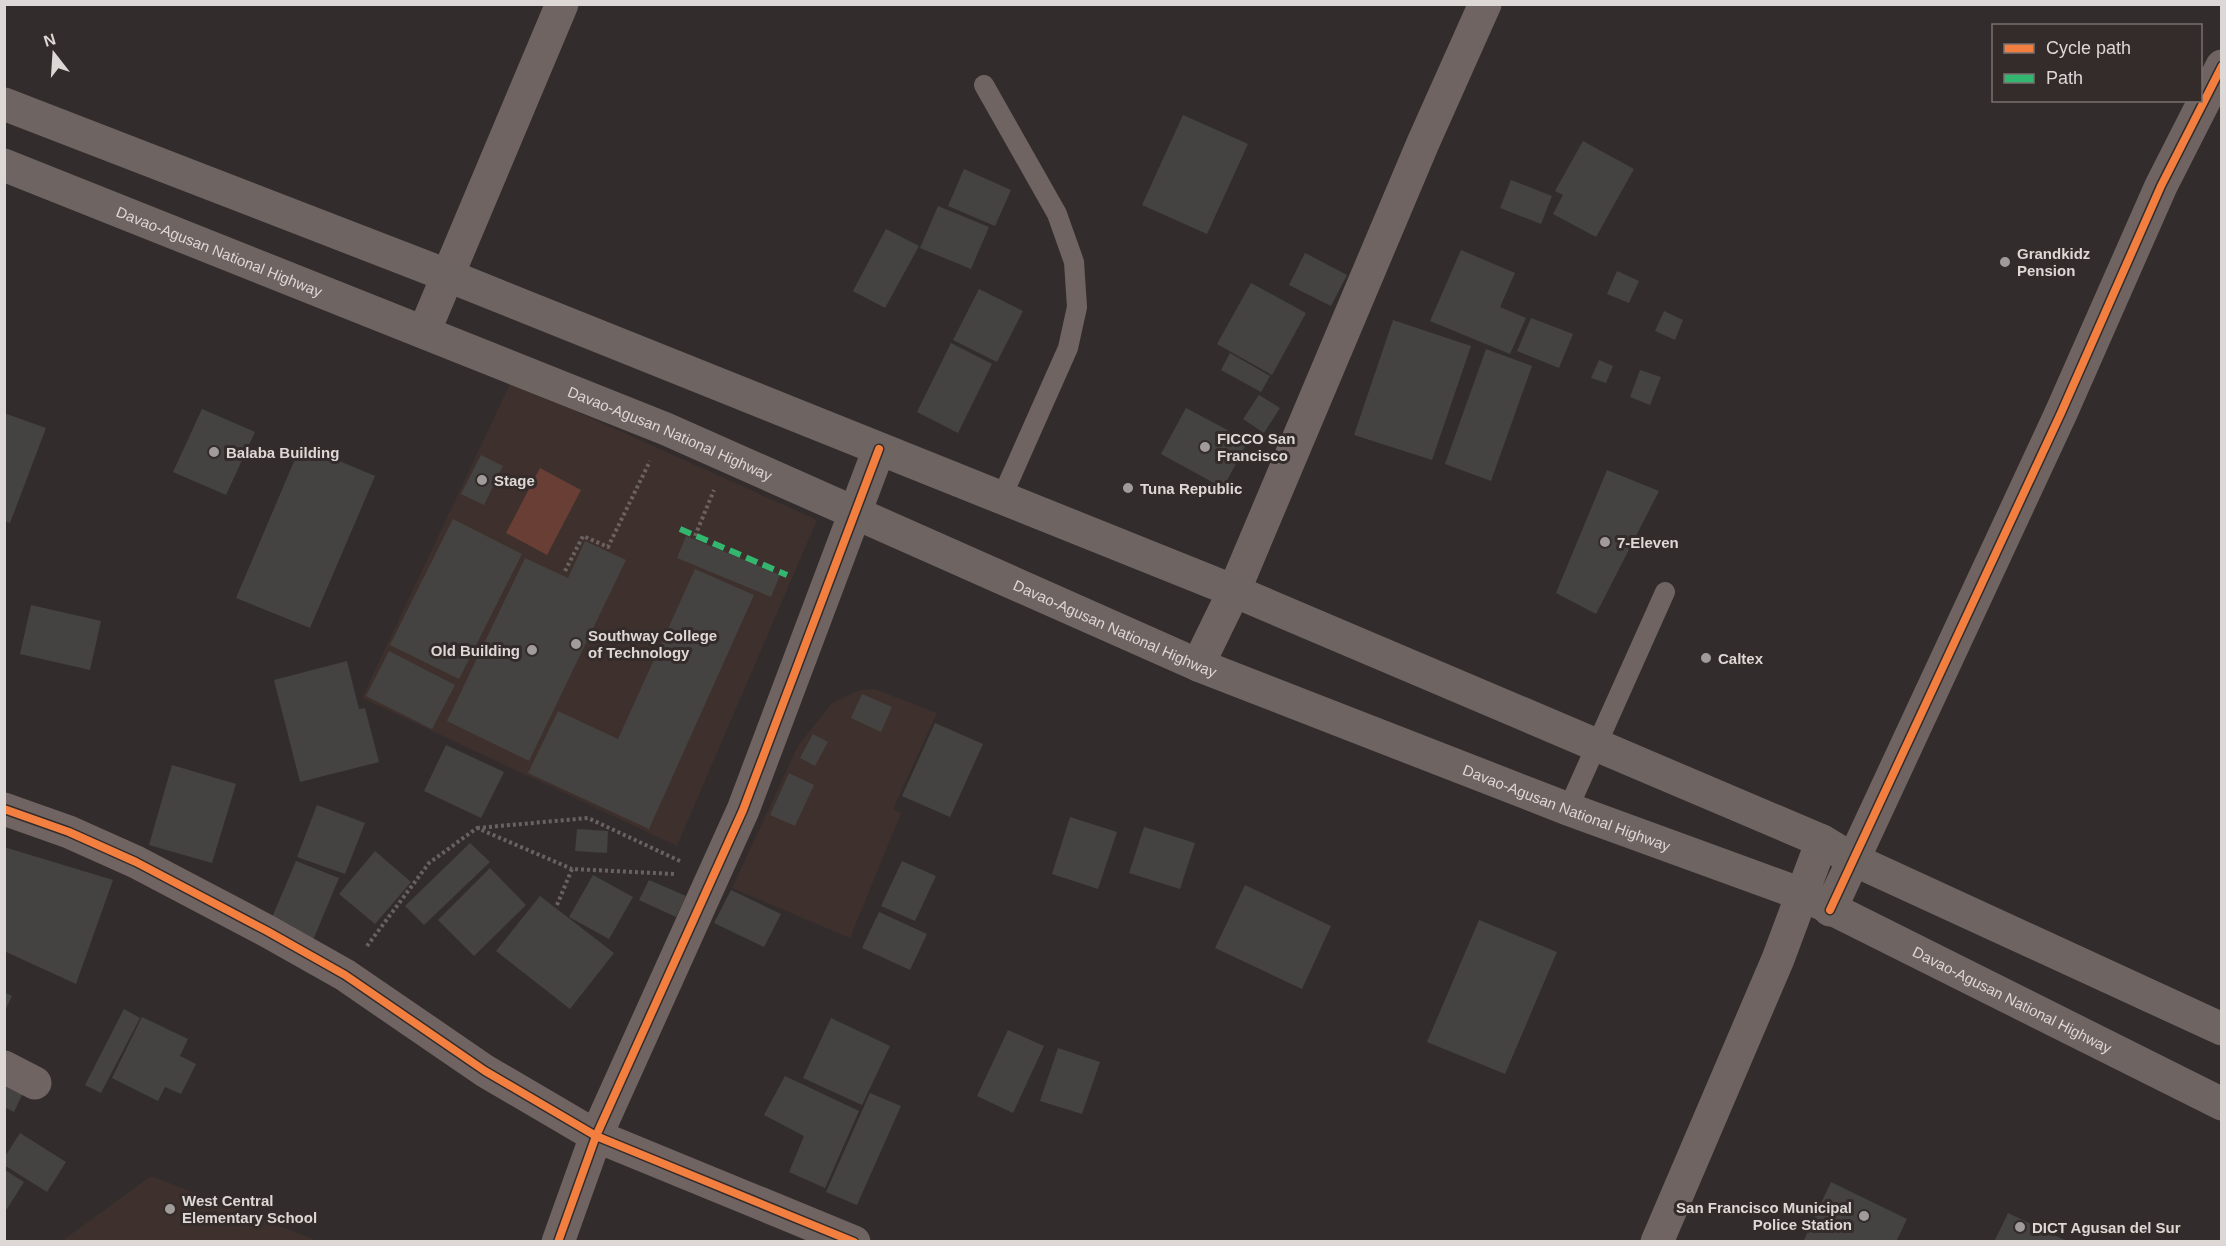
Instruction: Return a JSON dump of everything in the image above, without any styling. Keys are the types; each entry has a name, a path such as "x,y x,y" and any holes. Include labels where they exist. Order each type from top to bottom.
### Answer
{"highway":[{"path":"4,104 449,276 1234,591 1822,841 1852,859 2222,1029"},
{"name":"Davao-Agusan National Highway","path":"4,165 666,429 1198,665 1568,809 1817,902 2222,1104"}],"street":[{"path":"424,332 562,4"},
{"path":"1198,665 1234,591 1423,143 1485,4"},
{"path":"1657,1242 1817,902 1852,859 2061,413 2162,186 2222,66"},
{"path":"558,1242 596,1136 711,876 743,810 879,449"},
{"path":"4,809 69,832 181,884 345,975 485,1071 596,1136 854,1242"},
{"path":"1817,902 1822,841"},
{"path":"4,1067 35,1083"}],"lane":[{"path":"984,85 1057,214 1074,262 1077,308 1068,348 1001,499"},
{"path":"1568,809 1665,592"}],"path":[{"path":"565,571 583,536 608,547 666,429"},
{"path":"695,536 727,457"},
{"path":"345,975 429,863 477,828 588,818 711,876"},
{"path":"477,828 572,869 711,876"},
{"path":"557,905 572,869"}],"shaded area":[{"name":"Southway College of Technology","path":"511,382 817,520 677,846 362,698"},
{"path":"540,468 581,490 547,555 506,533"},
{"path":"874,689 937,713 893,809 901,813 850,938 732,888 798,746 832,703 860,690"},
{"name":"West Central Elementary School","path":"151,1176 318,1241 62,1241"}],"building":[{"path":"1183,115 1248,144 1207,234 1142,205"},
{"path":"1583,141 1634,169 1596,237 1553,214 1563,195 1555,191"},
{"path":"964,169 1011,190 995,226 948,206"},
{"path":"1511,180 1552,196 1541,224 1500,208"},
{"path":"938,206 989,227 971,269 920,248"},
{"path":"886,229 919,246 885,308 853,291"},
{"path":"1461,250 1515,273 1500,307 1526,318 1510,354 1430,321"},
{"path":"1305,253 1347,275 1331,306 1289,285"},
{"path":"1617,271 1639,281 1629,303 1607,294"},
{"path":"1251,283 1306,313 1272,375 1217,344"},
{"path":"979,289 1023,311 997,362 953,340"},
{"path":"1664,311 1683,320 1675,340 1655,331"},
{"path":"1531,318 1573,334 1559,368 1517,351"},
{"path":"1393,320 1471,346 1432,460 1354,435"},
{"path":"951,343 992,364 958,433 917,412"},
{"path":"1486,349 1532,366 1491,481 1445,464"},
{"path":"1230,353 1270,376 1261,392 1221,370"},
{"path":"1599,360 1613,366 1606,383 1591,378"},
{"path":"1640,370 1661,377 1650,405 1630,397"},
{"path":"1259,395 1280,408 1264,433 1243,419"},
{"name":"FICCO San Francisco","path":"1186,408 1248,441 1223,488 1161,454"},
{"name":"Balaba Building","path":"202,409 255,432 226,495 173,472"},
{"path":"4,413 46,428 10,523 4,521"},
{"path":"301,445 375,476 310,628 236,598"},
{"name":"Stage","path":"481,455 503,466 484,505 461,494"},
{"name":"7-Eleven","path":"1607,470 1659,491 1596,614 1556,593"},
{"path":"453,519 522,554 459,679 390,645"},
{"path":"686,536 780,575 771,597 677,558"},
{"name":"Old Building","path":"585,541 626,560 529,761 447,721 525,558 568,578"},
{"path":"695,569 754,595 649,829 528,773 558,711 618,739"},
{"path":"31,605 101,621 90,670 20,654"},
{"path":"389,651 455,685 432,729 366,696"},
{"path":"347,661 359,709 365,708 379,762 300,782 274,680"},
{"path":"862,694 892,707 881,732 851,718"},
{"path":"935,723 983,744 950,817 902,796"},
{"path":"813,734 828,742 815,766 800,758"},
{"path":"446,745 504,772 481,818 424,791"},
{"path":"172,765 236,784 212,863 149,845"},
{"path":"789,773 814,785 795,826 770,815"},
{"path":"317,805 365,823 345,874 297,857"},
{"path":"1070,817 1117,832 1098,889 1052,874"},
{"path":"1144,827 1195,843 1180,889 1129,873"},
{"path":"577,829 608,831 607,853 575,851"},
{"path":"470,843 490,862 424,925 405,906"},
{"path":"4,847 113,880 76,984 4,951"},
{"path":"375,851 411,882 375,924 339,894"},
{"path":"296,861 339,878 313,940 270,922"},
{"path":"902,861 936,876 915,921 881,906"},
{"path":"490,868 526,905 474,956 438,920"},
{"path":"593,875 633,897 609,939 569,917"},
{"path":"649,880 686,896 676,917 639,900"},
{"path":"1245,885 1331,926 1302,989 1215,948"},
{"path":"731,890 781,914 764,947 714,923"},
{"path":"540,896 614,953 570,1009 496,951"},
{"path":"879,912 927,934 910,970 862,948"},
{"path":"1479,920 1557,952 1505,1074 1427,1042"},
{"path":"4,992 12,996 4,1013"},
{"path":"124,1009 140,1018 101,1093 85,1085"},
{"path":"142,1017 188,1039 180,1056 196,1064 181,1094 165,1087 158,1101 112,1078"},
{"path":"831,1018 890,1046 862,1105 803,1078"},
{"path":"1008,1030 1044,1046 1013,1113 977,1096"},
{"path":"1058,1048 1100,1062 1082,1114 1040,1101"},
{"path":"785,1076 859,1111 825,1188 789,1172 804,1136 764,1115"},
{"path":"4,1082 24,1091 14,1112 4,1107"},
{"path":"870,1093 901,1106 857,1205 826,1192"},
{"path":"20,1133 66,1162 47,1192 4,1165 4,1158"},
{"path":"5,1170 24,1182 5,1212"},
{"path":"1831,1182 1907,1219 1896,1242 1803,1242"},
{"name":"DICT Agusan del Sur","path":"2008,1213 2069,1242 1994,1242"}],"marked path":[{"path":"680,529 787,575"}],"cycle path":[{"path":"1830,910 2061,413 2161,186 2222,66"},
{"path":"558,1242 596,1136 743,810 879,449"},
{"path":"4,809 69,832 136,862 267,931 345,975 485,1071 596,1136 854,1242"}],"place":[{"name":"Grandkidz Pension","path":"2005,262"},
{"name":"FICCO San Francisco","path":"1205,447"},
{"name":"Balaba Building","path":"214,452"},
{"name":"Stage","path":"482,480"},
{"name":"Tuna Republic","path":"1128,488"},
{"name":"7-Eleven","path":"1605,542"},
{"name":"Southway College of Technology","path":"576,644"},
{"name":"Old Building","path":"532,650"},
{"name":"Caltex","path":"1706,658"},
{"name":"West Central Elementary School","path":"170,1209"},
{"name":"San Francisco Municipal Police Station","path":"1864,1216"},
{"name":"DICT Agusan del Sur","path":"2020,1227"}]}
